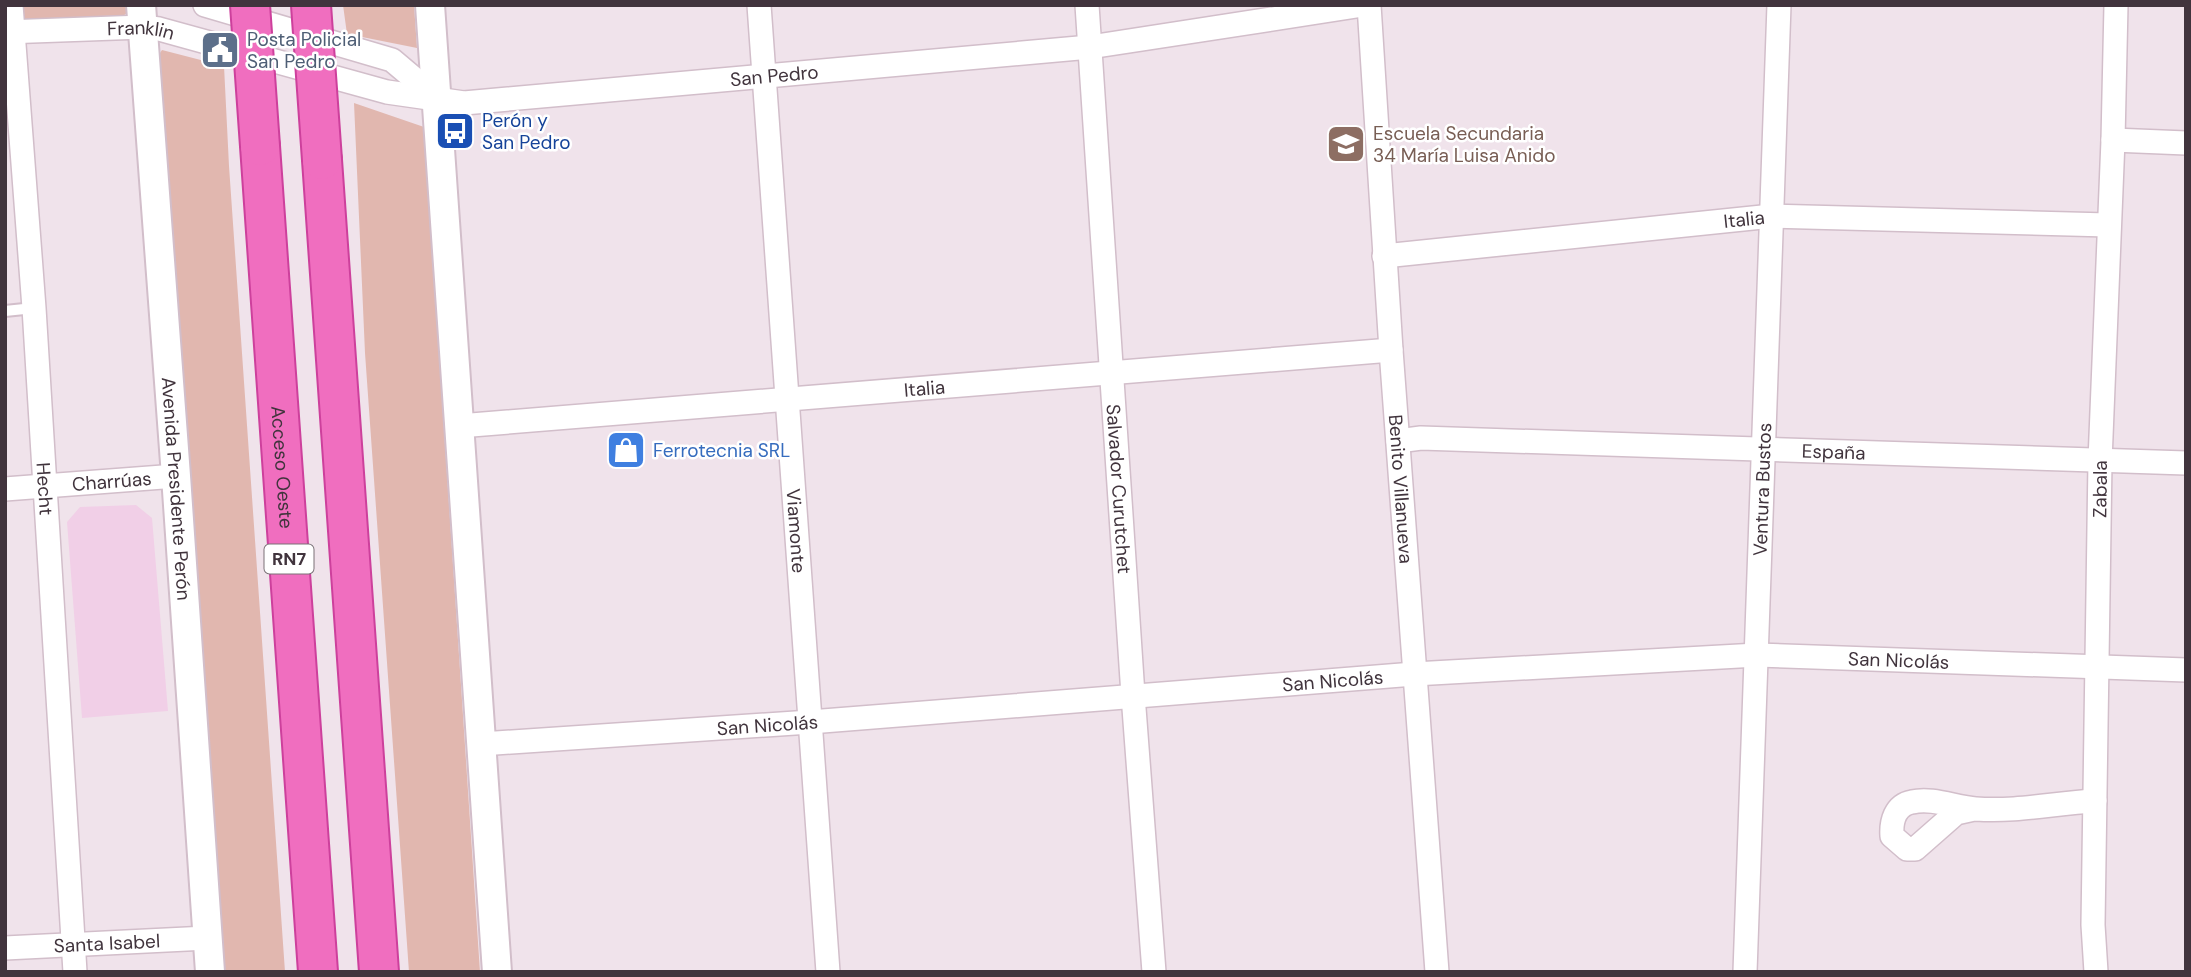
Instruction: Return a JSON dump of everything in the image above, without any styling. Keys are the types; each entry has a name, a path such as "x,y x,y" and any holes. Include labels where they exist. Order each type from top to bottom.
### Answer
{"highway":[{"name":"Acceso Oeste","path":"250,5 317,972"},
{"path":"312,5 379,972"}],"street":[{"name":"Hecht","path":"11,5 9,32 34,308 75,972"},
{"path":"205,5 392,60 437,97"},
{"path":"430,5 497,972"},
{"name":"Viamonte","path":"758,5 828,972"},
{"name":"Salvador Curutchet","path":"1087,5 1132,695 1154,972"},
{"name":"San Pedro","path":"437,97 464,103 1090,47 1363,5"},
{"name":"Benito Villanueva","path":"1369,5 1384,256 1437,972"},
{"name":"Ventura Bustos","path":"1745,972 1779,5"},
{"name":"Zabala","path":"2095,972 2093,935 2100,461 2116,5"},
{"name":"Franklin","path":"9,32 142,16 159,29 387,92 437,97"},
{"name":"Avenida Presidente Perón","path":"142,16 210,972"},
{"path":"2113,140 2186,143"},
{"name":"Italia","path":"1384,256 1772,216 2108,225"},
{"name":"Italia","path":"459,426 1391,350"},
{"name":"España","path":"1398,441 1421,438 2186,463"},
{"name":"Charrúas","path":"5,489 46,488 176,476"},
{"name":"San Nicolás","path":"481,744 810,722 1414,674 1757,656 2186,670"},
{"path":"1974,810 2033,809 2064,802 2095,800"},
{"name":"Santa Isabel","path":"5,948 207,938"}],"lane":[{"path":"5,311 34,308"}],"shaded area":[{"path":"19,5 128,5 129,12 118,19 27,24 20,16"},
{"path":"343,5 414,5 417,48 347,34"},
{"path":"162,50 224,66 285,972 218,972 156,59"},
{"path":"354,103 424,127 480,972 409,972 365,353"},
{"path":"136,505 152,518 168,711 82,718 67,522 80,507"}],"place":[{"name":"Posta Policial San Pedro","path":"220,50"},
{"name":"Perón y San Pedro","path":"455,131"},
{"name":"Escuela Secundaria 34 María Luisa Anido","path":"1346,144"},
{"name":"Ferrotecnia SRL","path":"626,450"}]}
